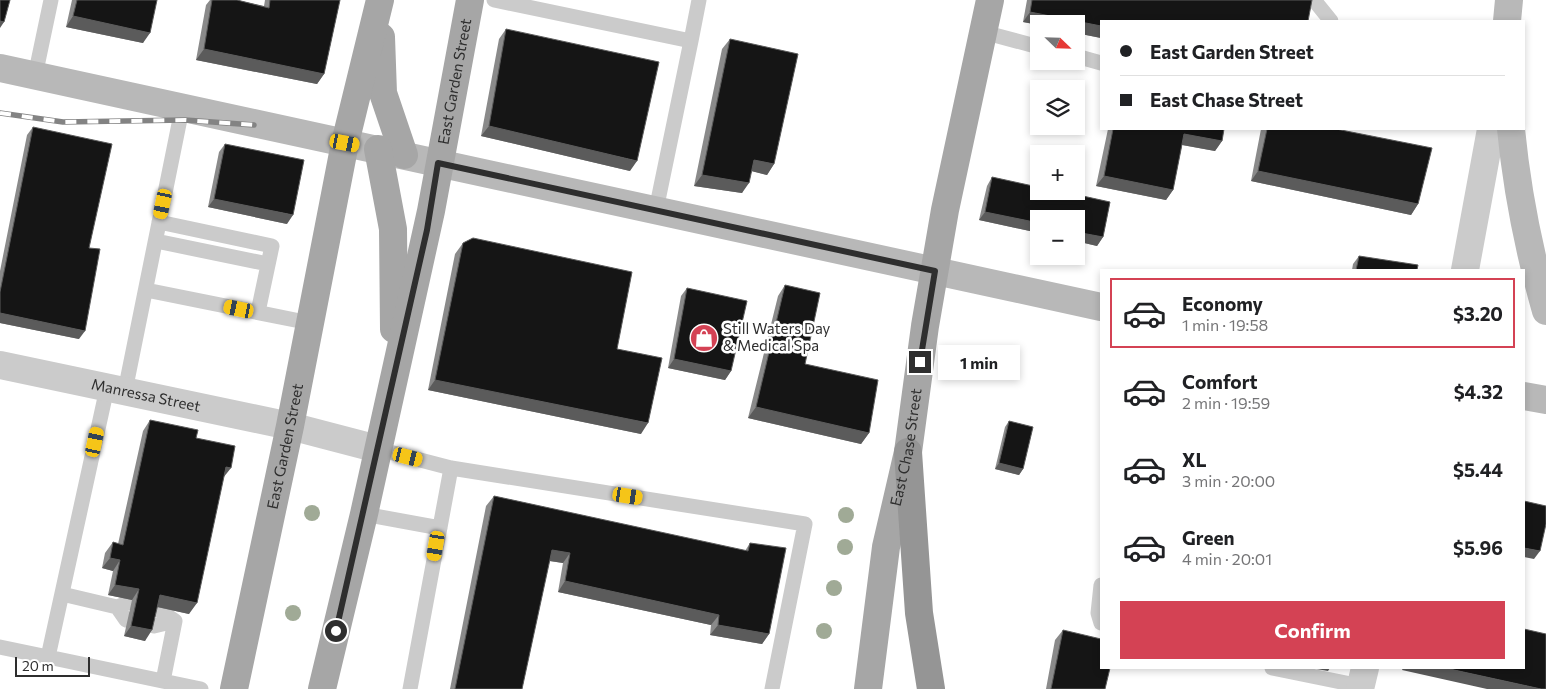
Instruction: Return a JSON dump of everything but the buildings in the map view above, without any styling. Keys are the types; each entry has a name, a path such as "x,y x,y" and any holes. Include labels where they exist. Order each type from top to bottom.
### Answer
{"highway":[{"path":"908,452 919,613 931,689"}],"main road":[{"name":"East Garden Street","path":"322,689 364,514 431,211 438,163 470,0"},
{"name":"East Chase Street","path":"868,689 886,547 908,452 945,210 990,0"},
{"name":"East Garden Street","path":"234,689 290,426 345,143 379,2"},
{"path":"379,2 383,93 391,152 394,378"}],"street":[{"path":"1507,20 1509,0"},
{"path":"0,68 1100,307"},
{"path":"1465,269 1491,130"},
{"path":"1511,130 1530,255 1546,312"},
{"name":"Manressa Street","path":"0,365 290,426 378,449"},
{"path":"1525,396 1546,400"}],"lane":[{"path":"35,76 51,0"},
{"path":"494,0 691,40"},
{"path":"656,210 699,0"},
{"path":"1314,0 1330,20"},
{"path":"983,32 1030,44"},
{"path":"1085,59 1100,63"},
{"path":"48,657 62,594 116,390 146,290 182,108"},
{"path":"159,222 272,246 258,312"},
{"path":"156,241 268,264"},
{"path":"146,290 310,323"},
{"path":"378,449 451,468 805,524 772,689"},
{"path":"410,689 451,468"},
{"path":"364,514 440,528"},
{"path":"62,594 124,610"},
{"path":"1100,595 1098,613 1100,620"},
{"path":"156,608 175,621"},
{"path":"163,681 175,621"},
{"path":"154,626 175,621"},
{"path":"0,646 202,689"},
{"path":"1279,669 1362,681"}],"railway":[{"path":"0,113 63,122 185,120 254,125"}],"place":[{"name":"Still Waters Day & Medical Spa","path":"704,338"}],"route":[{"path":"336,631 427,230 438,163 935,271 920,362"}]}
